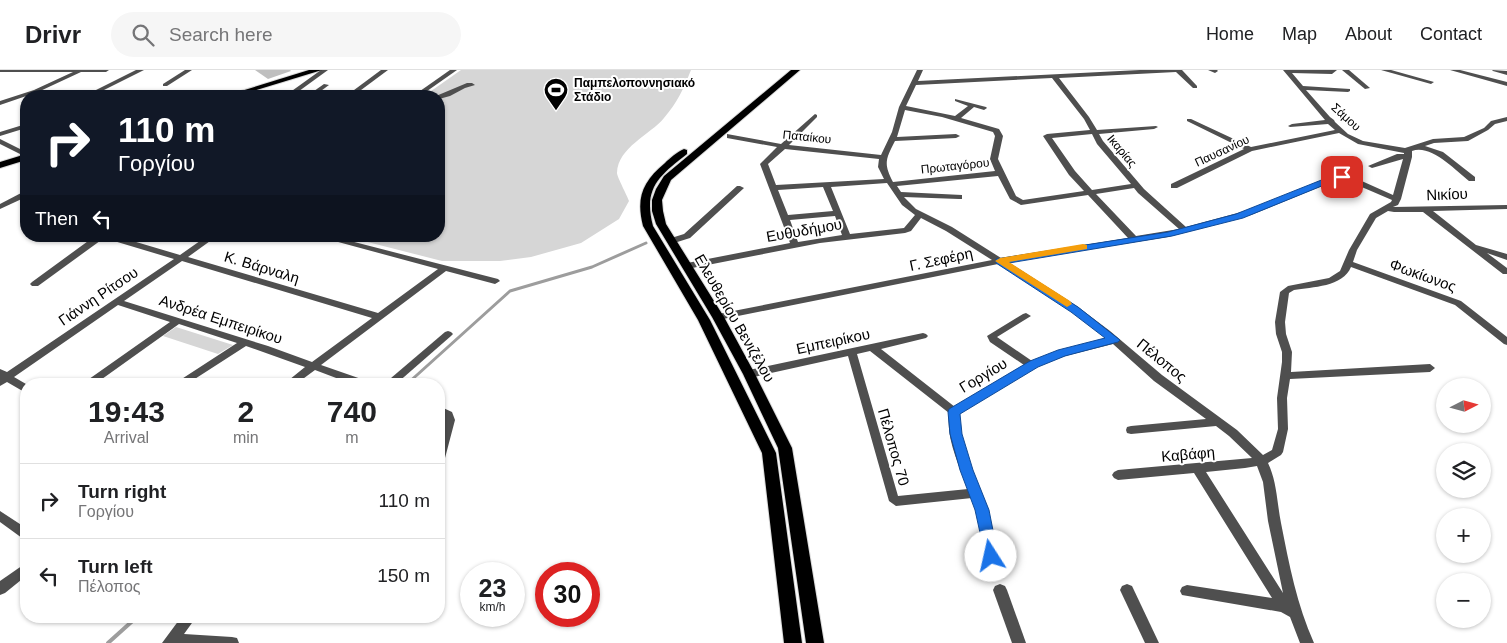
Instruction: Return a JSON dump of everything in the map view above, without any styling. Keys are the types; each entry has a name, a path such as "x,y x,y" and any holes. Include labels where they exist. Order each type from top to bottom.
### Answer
{"main road":[{"path":"249,90 314,70"},
{"path":"302,74 318,70"},
{"name":"Ελευθερίου Βενιζέλου","path":"786,70 665,166 651,182 644,200 644,214 648,226 704,320 768,453 793,643"},
{"name":"Ελευθερίου Βενιζέλου","path":"796,70 667,178 656,199 656,212 671,241 718,317 782,438 788,458 815,643"},
{"path":"0,165 20,158"}],"street":[{"path":"0,70 106,70"},
{"path":"100,90 141,70"},
{"path":"165,84 189,70"},
{"path":"298,90 324,70"},
{"path":"357,90 385,70"},
{"path":"425,90 454,70"},
{"path":"883,157 892,139 902,107 920,70"},
{"path":"915,83 1178,70 1195,87"},
{"path":"1286,70 1332,72 1334,70"},
{"name":"Σάμου","path":"1286,70 1341,131 1357,141 1408,154"},
{"path":"1345,70 1368,88"},
{"path":"1384,70 1431,82"},
{"path":"1453,70 1507,84"},
{"path":"1495,70 1507,73"},
{"path":"38,90 80,71"},
{"name":"Ικαρίας","path":"1054,76 1087,118 1094,132 1136,185 1185,230"},
{"path":"319,90 326,85"},
{"path":"445,96 449,96 459,86 472,85"},
{"path":"1302,88 1348,90"},
{"path":"0,96 20,100"},
{"path":"0,103 20,97"},
{"path":"957,100 984,108"},
{"path":"956,118 973,105"},
{"name":"Πρωταγόρου","path":"772,188 890,182 1000,173 994,159 997,132 956,118 902,107"},
{"path":"795,244 764,164 815,116"},
{"path":"1260,460 1273,455 1280,445 1283,430 1282,398 1286,376 1287,352 1281,334 1280,322 1284,294 1291,288 1337,278 1344,273 1353,250 1372,218 1392,206 1397,200 1409,149 1438,141 1464,139 1482,131 1497,121 1507,119"},
{"path":"1188,120 1250,150"},
{"path":"1292,126 1332,121"},
{"path":"1497,121 1507,124"},
{"path":"1134,239 1066,166 1047,136 1154,127"},
{"path":"0,134 20,128"},
{"name":"Παυσανίου","path":"1174,186 1250,150 1341,131"},
{"name":"Παταίκου","path":"730,136 782,146 883,157"},
{"path":"892,139 956,136"},
{"path":"0,141 20,153"},
{"path":"1417,146 1440,154 1472,179"},
{"path":"1372,166 1408,154"},
{"name":"Πέλοπος","path":"883,157 882,167 898,194 910,208 948,229 1075,309 1158,378 1242,441 1260,460 1269,482 1278,545 1296,614 1307,643"},
{"path":"1000,173 1013,197 1020,203 1136,185"},
{"name":"Γ. Σεφέρη","path":"718,317 1000,261 1162,236 1248,213 1338,177 1352,180 1397,200"},
{"path":"826,185 848,236"},
{"path":"671,241 687,236 740,188"},
{"path":"898,194 959,197"},
{"path":"0,207 20,197"},
{"name":"Νικίου","path":"1387,208 1392,210 1507,207"},
{"path":"1425,209 1506,272"},
{"path":"785,218 838,213"},
{"name":"Ευθυδήμου","path":"687,266 795,244 907,230 920,215"},
{"path":"35,284 93,242"},
{"name":"Κ. Βάρναλη","path":"128,242 381,316"},
{"name":"Γιάννη Ρίτσου","path":"2,377 204,242"},
{"path":"343,242 495,281"},
{"path":"1470,244 1507,257"},
{"name":"Φωκίωνος","path":"1348,263 1455,301 1507,342"},
{"path":"297,378 445,268"},
{"name":"Ανδρέα Εμπειρίκου","path":"117,302 245,342 347,378"},
{"path":"1026,316 992,336 993,340 1031,365"},
{"path":"96,378 177,321"},
{"path":"396,378 448,334"},
{"name":"Εμπειρίκου","path":"749,374 923,336"},
{"name":"Γοργίου","path":"991,556 982,510 966,470 956,434 954,412 1031,365 1062,353 1114,340"},
{"path":"188,378 245,342"},
{"path":"872,347 954,412"},
{"name":"Πέλοπος 70","path":"852,352 893,498 896,501 976,493"},
{"path":"1286,376 1430,368"},
{"path":"2,377 20,386"},
{"path":"445,414 450,422 445,438"},
{"path":"1131,430 1218,422"},
{"name":"Καβάφη","path":"1118,475 1245,464 1260,460"},
{"path":"1197,468 1284,606 1296,614"},
{"path":"0,516 20,530"},
{"path":"0,589 20,574"},
{"path":"1000,590 1019,643"},
{"path":"1127,590 1152,643"},
{"path":"1187,591 1284,606"},
{"path":"171,641 185,623"},
{"path":"171,641 232,643"}],"shaded area":[{"path":"461,70 691,70 673,107 658,124 629,149 619,164 617,175 629,201 619,219 581,243 531,257 500,261 442,261 368,242 445,242 445,90 433,90"},
{"path":"176,327 233,345 218,354 163,336"}],"building":[{"path":"255,70 290,70 291,71 268,79"}],"waterway":[{"path":"414,378 510,291 592,267 646,243"},
{"path":"108,643 130,623"}],"slow traffic":[{"path":"1067,304 1000,261 1083,247"}],"place":[{"name":"Παμπελοποννησιακό Στάδιο","path":"556,111"}],"route":[{"path":"991,556 982,510 966,470 956,434 953,419 954,412 1034,364 1062,353 1114,340 1075,309 1000,261 1104,243 1154,237 1227,220 1332,179 1342,177"}]}
